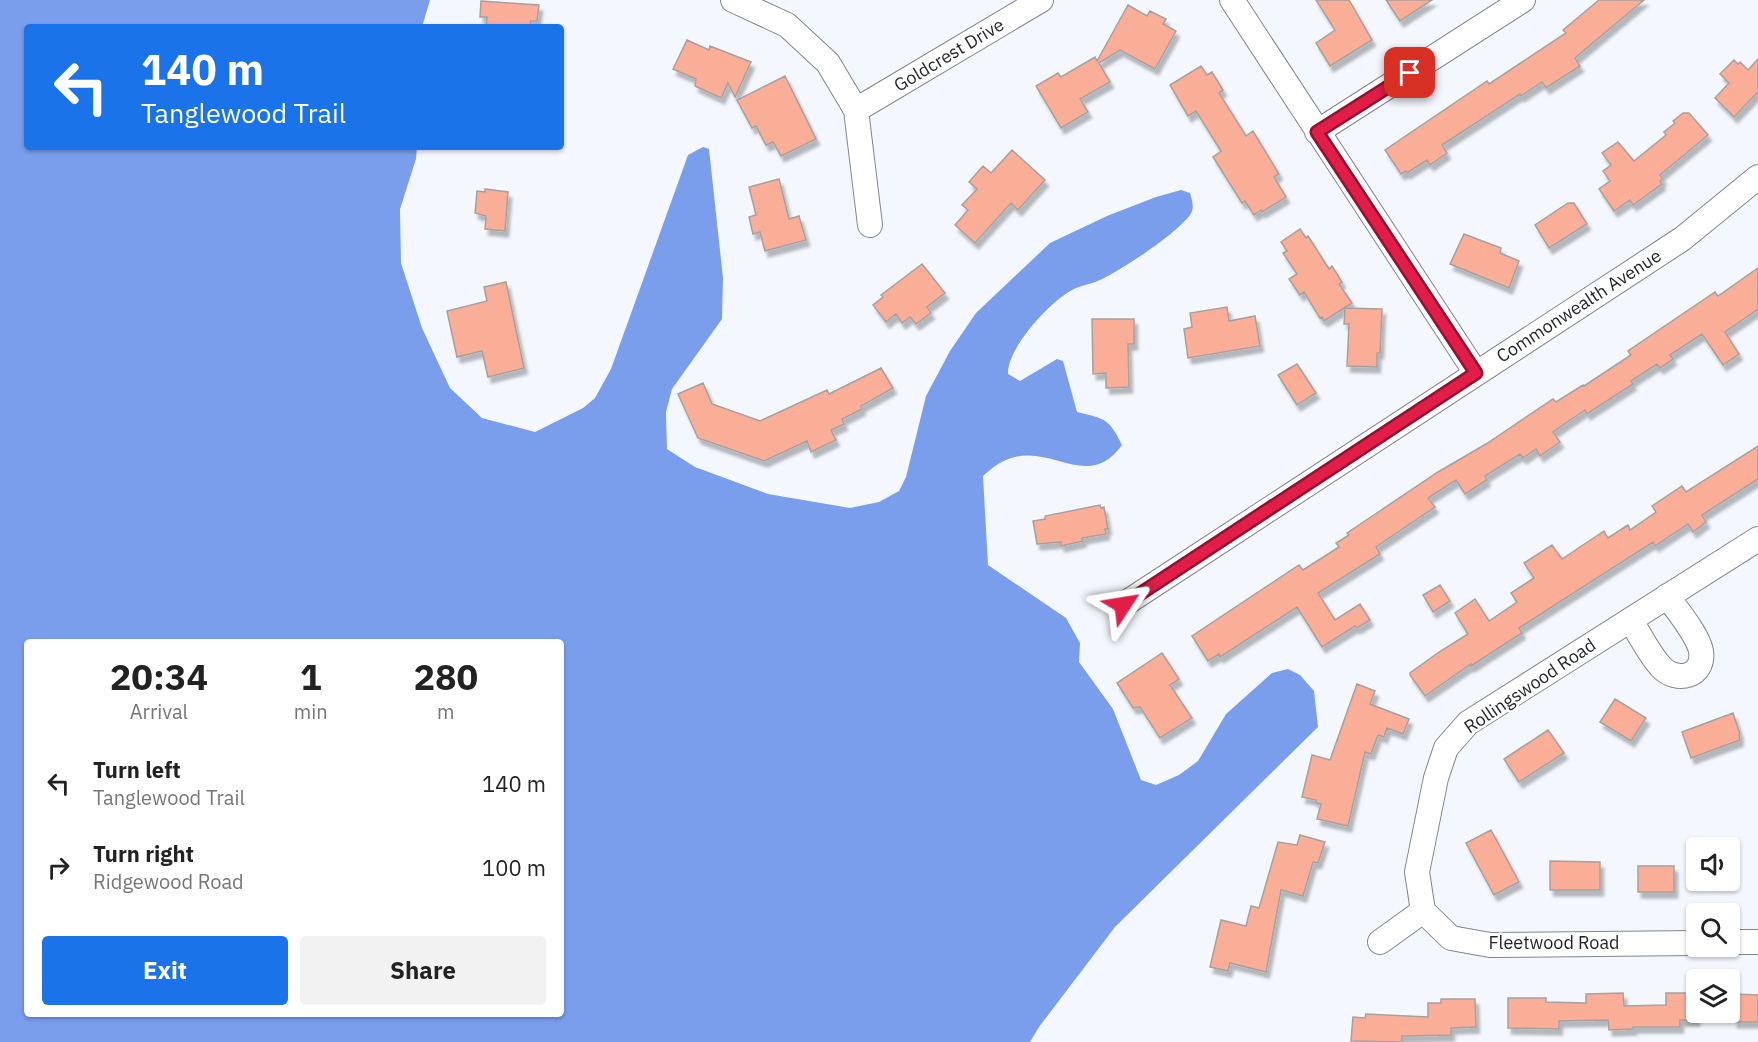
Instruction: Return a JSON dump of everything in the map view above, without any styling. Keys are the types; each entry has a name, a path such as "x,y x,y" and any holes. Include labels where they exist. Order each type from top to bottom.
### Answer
{"street":[{"path":"733,0 787,25 828,63 856,110 870,225"},
{"name":"Goldcrest Drive","path":"856,110 1041,0"},
{"path":"1232,0 1476,373"},
{"path":"1317,132 1522,0"},
{"name":"Commonwealth Avenue","path":"1123,605 1682,239 1758,177"},
{"name":"Rollingswood Road","path":"1423,911 1416,872 1436,778 1446,748 1468,723 1758,539"},
{"path":"1631,621 1662,668 1682,677 1691,675 1698,669 1701,650 1698,641 1667,596"},
{"path":"1380,942 1423,911"},
{"name":"Fleetwood Road","path":"1423,911 1451,938 1490,945 1686,943"},
{"path":"1740,942 1758,942"}],"water":[{"path":"0,0 430,0 423,24 24,24 24,150 417,150 400,209 401,263 422,328 450,388 482,418 535,432 583,408 595,398 611,369 688,155 703,147 709,149 723,278 722,319 672,389 666,412 667,449 695,467 768,494 850,508 879,502 899,491 906,477 926,396 950,351 976,313 1050,243 1107,216 1156,197 1181,190 1190,193 1193,204 1192,212 1183,223 1135,260 1110,275 1077,288 1054,303 1032,326 1015,351 1008,374 1020,381 1057,359 1063,361 1077,412 1105,421 1113,429 1122,445 1110,458 1097,464 1085,466 1030,455 1006,460 983,476 988,565 1066,618 1080,643 1079,662 1113,709 1141,780 1156,785 1179,775 1198,761 1226,714 1272,673 1288,669 1300,675 1314,691 1318,727 1115,927 1030,1042 0,1042"}],"building":[{"path":"1316,0 1349,0 1372,40 1330,66 1316,43 1335,30"},
{"path":"1386,0 1432,0 1400,21"},
{"path":"1599,0 1644,0 1575,58 1580,66 1546,88 1542,82 1521,96 1520,94 1442,145 1447,153 1430,165 1427,160 1407,173 1406,171 1401,174 1385,150 1487,81 1489,84 1566,33 1563,30"},
{"path":"481,1 539,5 537,21 531,21 530,24 486,24 487,17 480,17"},
{"path":"1128,5 1147,16 1150,11 1166,19 1163,24 1176,31 1155,69 1120,50 1099,63 1110,82 1080,99 1088,112 1061,128 1036,86 1058,73 1061,77 1095,57 1097,61"},
{"path":"687,40 709,50 710,46 751,62 735,97 728,83 721,98 695,86 696,79 673,69"},
{"path":"1758,59 1758,92 1734,117 1715,98 1729,83 1720,74 1734,60 1738,64 1740,62 1748,70"},
{"path":"1201,66 1207,75 1212,72 1223,90 1219,93 1246,136 1253,131 1279,174 1274,177 1286,197 1262,212 1261,210 1254,215 1245,201 1242,203 1213,157 1221,151 1196,111 1188,116 1170,85"},
{"path":"785,76 816,139 781,156 773,142 766,145 756,126 752,128 737,100"},
{"path":"1683,113 1689,113 1708,135 1660,175 1663,179 1660,181 1662,184 1633,205 1630,200 1614,211 1599,189 1610,181 1603,171 1611,165 1602,153 1618,142 1634,161 1666,135 1664,132"},
{"path":"1012,150 1045,180 1018,210 1011,203 975,243 955,225 968,210 962,205 977,189 969,182 983,166 991,173"},
{"path":"779,179 789,219 799,216 806,240 765,251 760,232 753,234 749,217 756,215 749,187"},
{"path":"485,189 508,192 505,231 485,229 486,216 475,213 477,191 485,192"},
{"path":"1568,203 1574,203 1587,224 1549,248 1535,225"},
{"path":"1300,229 1306,238 1308,236 1329,269 1332,266 1342,282 1339,284 1352,303 1324,321 1304,292 1300,295 1289,279 1297,274 1283,253 1287,251 1281,242"},
{"path":"1464,234 1501,248 1500,253 1519,261 1509,288 1450,264"},
{"path":"922,264 945,293 927,307 931,313 916,324 910,317 902,323 896,314 886,322 873,305 883,297 881,295"},
{"path":"1758,268 1758,309 1725,332 1739,354 1723,365 1702,334 1670,355 1673,359 1660,368 1657,364 1631,381 1633,384 1587,414 1585,410 1553,432 1560,442 1540,456 1536,449 1523,458 1520,454 1485,476 1487,480 1465,494 1456,480 1428,498 1435,507 1376,547 1380,554 1318,593 1335,620 1360,604 1370,620 1357,628 1355,626 1322,647 1297,607 1220,657 1219,654 1208,661 1192,636 1299,565 1303,570 1339,547 1336,543 1349,535 1347,533 1438,472 1486,444 1553,399 1556,402 1584,386 1631,355 1628,351 1715,292 1718,296"},
{"path":"506,282 524,368 488,377 482,351 457,357 447,311 487,301 484,287"},
{"path":"1227,307 1229,321 1255,316 1260,346 1188,358 1184,329 1192,327 1190,313"},
{"path":"1345,308 1382,309 1377,367 1347,366 1349,324 1344,324"},
{"path":"1092,319 1134,319 1134,344 1128,344 1129,387 1106,388 1106,373 1093,374"},
{"path":"1297,364 1316,393 1297,405 1278,375"},
{"path":"881,368 893,388 861,406 862,409 842,419 844,424 831,430 836,440 811,452 807,441 764,461 698,438 678,394 703,383 712,404 760,421 827,390 829,394"},
{"path":"1758,446 1758,479 1702,515 1706,522 1693,532 1688,524 1655,546 1653,542 1519,628 1522,633 1425,696 1410,675 1439,652 1468,634 1455,613 1475,599 1489,621 1517,602 1511,593 1534,578 1524,563 1552,545 1562,559 1604,531 1608,538 1628,525 1630,530 1656,512 1652,506 1682,486 1686,492"},
{"path":"1100,505 1101,508 1104,507 1108,529 1105,529 1106,534 1082,538 1083,541 1061,546 1061,542 1037,544 1033,521 1045,519 1045,516"},
{"path":"1440,585 1450,601 1433,612 1423,595"},
{"path":"1162,653 1179,679 1170,685 1192,718 1160,738 1140,707 1133,708 1117,683"},
{"path":"1357,684 1375,691 1370,704 1409,719 1403,734 1387,728 1384,737 1378,735 1371,754 1365,752 1348,826 1317,819 1321,804 1316,803 1316,800 1302,797 1312,755 1330,760"},
{"path":"1615,699 1646,718 1631,741 1600,722"},
{"path":"1733,713 1740,740 1691,758 1682,732"},
{"path":"1548,730 1564,753 1519,782 1504,759"},
{"path":"1491,830 1519,882 1494,895 1466,843"},
{"path":"1300,835 1325,842 1318,863 1313,862 1303,896 1281,890 1266,972 1230,963 1228,971 1210,967 1221,920 1246,926 1251,906 1259,908 1278,842 1297,845"},
{"path":"1550,861 1600,862 1600,890 1550,890"},
{"path":"1638,866 1674,866 1674,892 1638,892"},
{"path":"1623,993 1624,1006 1666,1005 1666,993 1686,993 1686,1020 1680,1020 1680,1027 1633,1027 1633,1029 1609,1030 1608,1020 1559,1021 1559,1029 1508,1028 1508,998 1546,998 1546,1002 1586,1003 1586,994"},
{"path":"1740,994 1758,995 1758,1022 1740,1022"},
{"path":"1441,999 1475,999 1476,1027 1451,1028 1451,1035 1402,1036 1402,1042 1351,1041 1353,1017 1365,1018 1366,1014 1428,1017 1428,1003 1441,1003"}],"route":[{"path":"1123,605 1476,373 1317,132 1410,73"}]}
